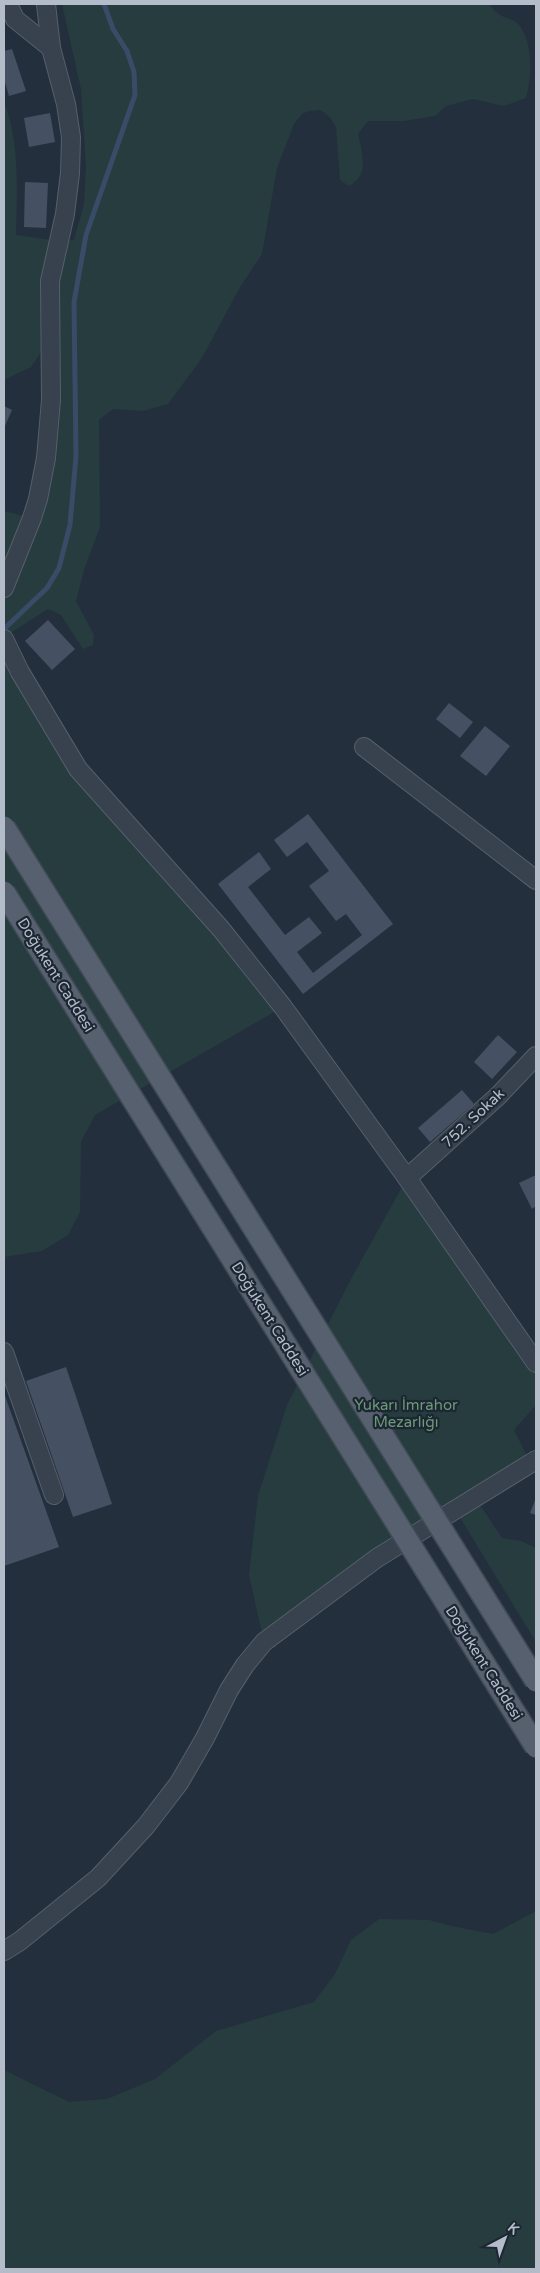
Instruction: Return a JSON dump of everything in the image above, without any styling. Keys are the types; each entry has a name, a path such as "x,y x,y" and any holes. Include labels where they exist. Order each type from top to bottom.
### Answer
{"main road":[{"path":"4,827 536,1681"},
{"name":"Doğukent Caddesi","path":"4,892 536,1747"}],"street":[{"path":"8,4 15,19 51,48"},
{"path":"4,588 26,538 46,458 51,400 50,281 64,214 70,173 71,137 66,104 51,48 46,4"},
{"path":"4,639 20,672 78,769 220,928 283,1007 407,1178 536,1363"},
{"path":"364,747 536,880"},
{"name":"752. Sokak","path":"407,1178 498,1096 536,1056"},
{"path":"4,1352 54,1495"},
{"path":"4,1951 20,1941 98,1878 146,1826 179,1783 205,1738 229,1690 245,1665 264,1642 377,1558 536,1460"}],"green space":[{"path":"62,4 489,4 498,14 517,23 523,30 530,59 530,80 526,98 504,106 473,99 446,106 435,116 404,121 368,121 358,134 363,163 362,170 356,181 349,186 340,180 336,127 330,117 320,110 309,111 302,114 294,124 277,168 262,254 240,287 202,358 168,404 143,411 113,409 99,420 100,527 84,570 76,601 94,635 93,645 83,649 61,615 48,609 4,637 4,511 32,518 50,339 31,367 4,380 4,101 13,134 15,151 17,184 16,235 59,241 74,240 84,204 86,167 81,89"},
{"path":"4,639 59,738 283,1007 95,1115 81,1142 80,1212 68,1235 42,1251 4,1257"},
{"name":"Yukarı İmrahor Mezarlığı","path":"407,1178 536,1363 536,1405 514,1430 531,1464 476,1499 502,1538 521,1541 536,1548 536,1642 456,1511 264,1642 249,1575 258,1496 287,1405 351,1279"},
{"path":"536,1911 536,2269 4,2269 4,2070 69,2102 107,2099 155,2079 216,2031 314,2002 335,1974 351,1940 379,1919 429,1920 493,1934"}],"building":[{"path":"12,49 26,91 9,96 4,79 4,51"},
{"path":"50,113 55,142 29,147 24,118"},
{"path":"25,182 48,183 46,228 24,227"},
{"path":"4,406 12,410 4,428"},
{"path":"48,620 75,649 52,670 25,641"},
{"path":"449,703 473,722 460,738 436,719"},
{"path":"485,726 510,746 486,776 460,756"},
{"path":"308,814 393,924 303,994 218,884 259,852 271,869 248,887 285,935 309,917 322,933 297,952 313,973 362,935 346,914 336,921 309,886 329,871 307,842 287,857 274,840"},
{"path":"498,1035 517,1052 492,1079 474,1062"},
{"path":"462,1090 474,1104 430,1142 418,1128"},
{"path":"536,1175 536,1206 532,1209 519,1183"},
{"path":"66,1367 112,1504 73,1517 26,1381"},
{"path":"4,1393 59,1547 4,1566"},
{"path":"536,1498 536,1515 530,1513"}],"waterway":[{"path":"4,629 47,588 59,568 70,525 76,456 74,302 86,235 135,95 134,72 127,51 113,29 104,4"}]}
